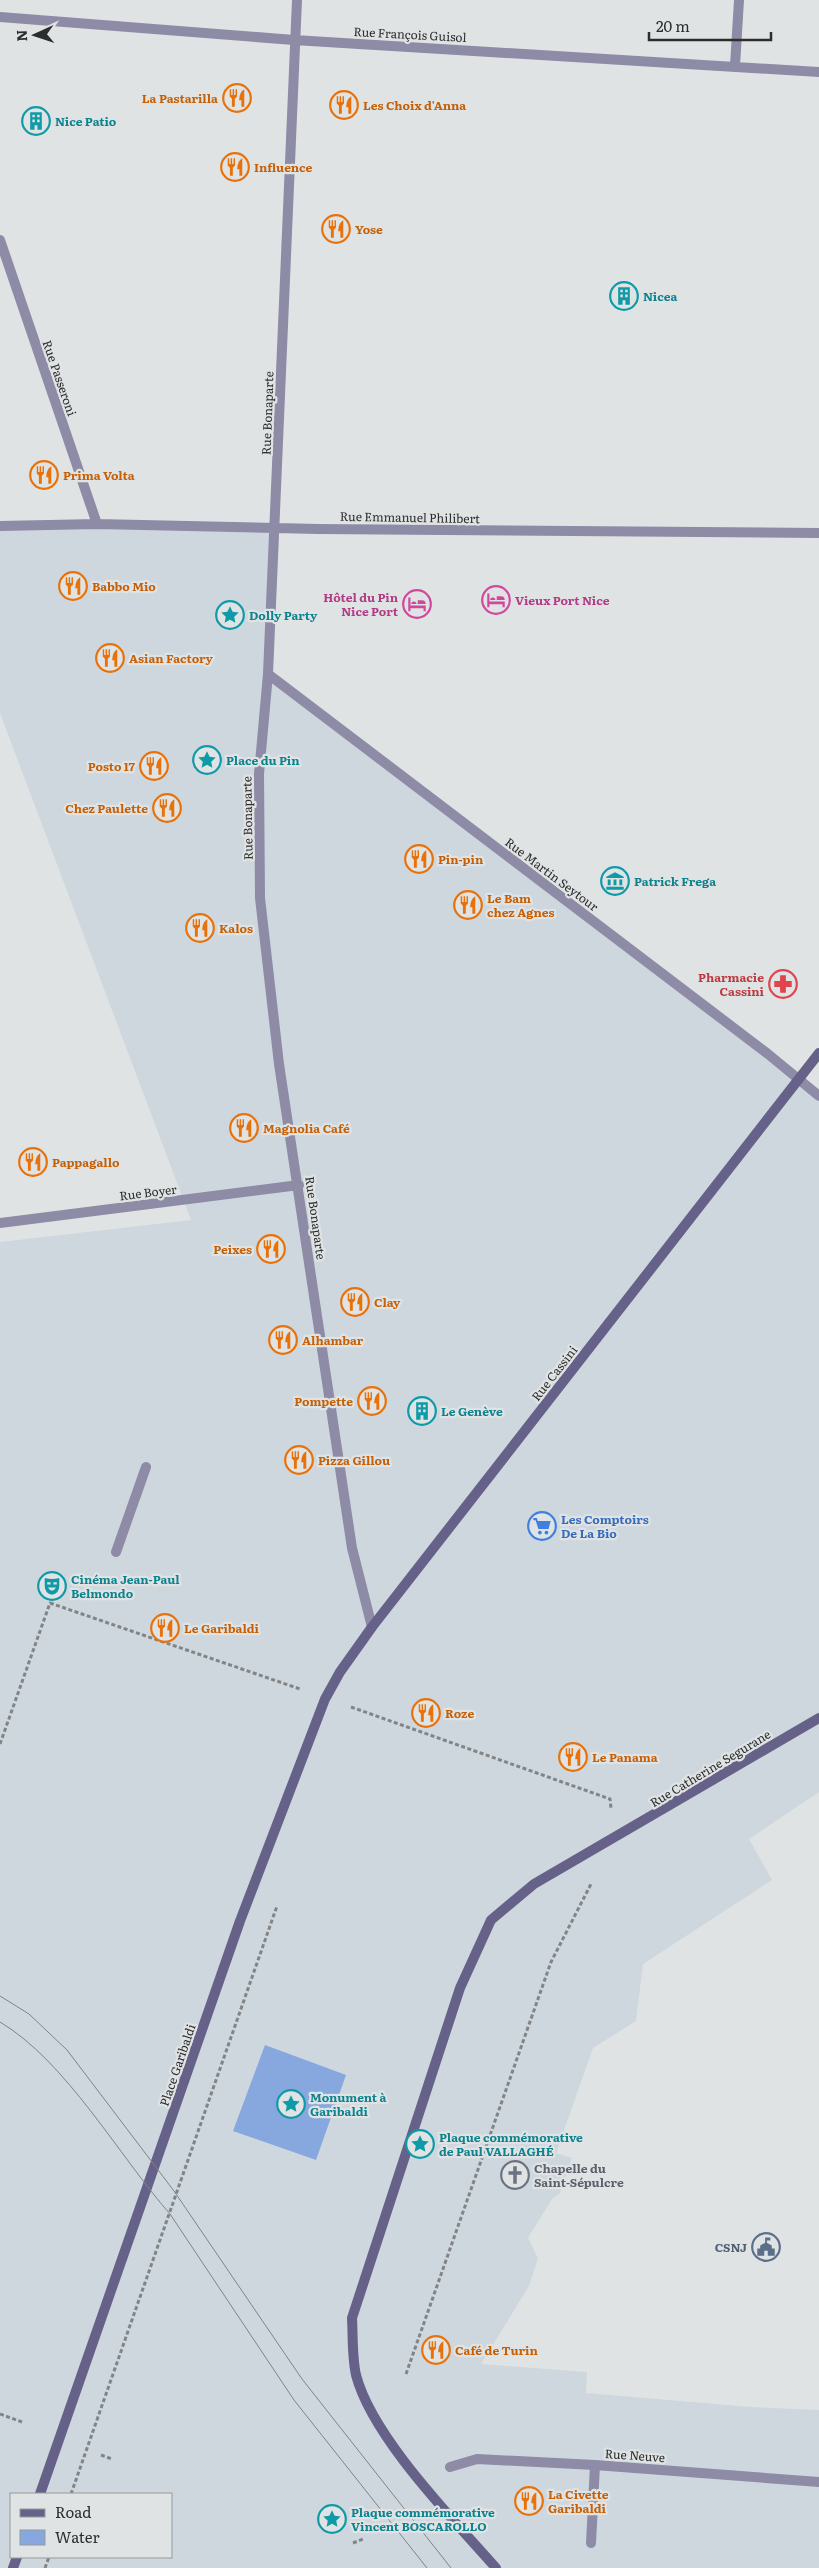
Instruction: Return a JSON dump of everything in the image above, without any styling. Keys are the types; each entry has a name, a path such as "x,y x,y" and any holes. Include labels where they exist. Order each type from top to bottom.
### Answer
{"main road":[{"name":"Rue Cassini","path":"320,1715 325,1698 340,1672 372,1627 819,1053"},
{"name":"Place Garibaldi","path":"40,2493 66,2426 240,1921 320,1715"},
{"name":"Rue Catherine Segurane","path":"496,2568 426,2487 386,2435 356,2374 352,2318 460,1988 491,1920 534,1884 819,1718"}],"street":[{"name":"Rue Bonaparte","path":"297,0 268,674 258,774 260,898 278,1064 352,1548 372,1627"},
{"path":"735,66 739,0"},
{"name":"Rue François Guisol","path":"0,17 294,40 819,72"},
{"name":"Rue Passeroni","path":"0,240 97,524"},
{"name":"Rue Emmanuel Philibert","path":"0,526 97,524 274,528 819,533"},
{"name":"Rue Martin Seytour","path":"268,674 819,1096"},
{"name":"Rue Boyer","path":"0,1223 298,1185"},
{"path":"116,1552 146,1467"},
{"name":"Rue Neuve","path":"450,2467 476,2459 595,2465 819,2482"},
{"path":"591,2543 595,2465"}],"path":[{"path":"0,1744 50,1603 288,1684"},
{"path":"348,1705 610,1799"},
{"path":"406,2374 551,1962 592,1881"},
{"path":"71,2493 218,2077"},
{"path":"0,2414 22,2422"},
{"path":"101,2455 112,2459"},
{"path":"353,2543 363,2539"}],"shaded area":[{"path":"0,526 274,528 268,674 819,1096 819,1792 749,1839 772,1880 643,1964 636,2021 593,2048 556,2153 572,2158 560,2193 552,2199 528,2238 538,2258 529,2286 481,2364 587,2372 586,2393 751,2407 819,2410 819,2568 0,2568 0,1242 191,1220 0,713"}],"water":[{"path":"265,2045 346,2075 316,2160 233,2131"}],"tram line":[{"path":"0,1996 29,2014 67,2050 174,2191 302,2379 451,2568"},
{"path":"0,2022 24,2039 47,2060 91,2111 170,2214 294,2400 427,2568"}],"place":[{"name":"La Pastarilla","path":"237,98"},
{"name":"Les Choix d'Anna","path":"344,105"},
{"name":"Nice Patio","path":"36,121"},
{"name":"Influence","path":"235,167"},
{"name":"Yose","path":"336,229"},
{"name":"Nicea","path":"624,296"},
{"name":"Prima Volta","path":"44,475"},
{"name":"Babbo Mio","path":"73,586"},
{"name":"Vieux Port Nice","path":"496,600"},
{"name":"Hôtel du Pin Nice Port","path":"417,604"},
{"name":"Dolly Party","path":"230,615"},
{"name":"Asian Factory","path":"110,658"},
{"name":"Place du Pin","path":"207,760"},
{"name":"Posto 17","path":"154,766"},
{"name":"Chez Paulette","path":"167,808"},
{"name":"Pin-pin","path":"419,859"},
{"name":"Patrick Frega","path":"615,881"},
{"name":"Le Bam chez Agnes","path":"468,905"},
{"name":"Kalos","path":"200,928"},
{"name":"Pharmacie Cassini","path":"783,984"},
{"name":"Magnolia Café","path":"244,1128"},
{"name":"Pappagallo","path":"33,1162"},
{"name":"Peixes","path":"271,1249"},
{"name":"Clay","path":"355,1302"},
{"name":"Alhambar","path":"283,1340"},
{"name":"Pompette","path":"372,1401"},
{"name":"Le Genève","path":"422,1411"},
{"name":"Pizza Gillou","path":"299,1460"},
{"name":"Les Comptoirs De La Bio","path":"542,1526"},
{"name":"Cinéma Jean-Paul Belmondo","path":"52,1586"},
{"name":"Le Garibaldi","path":"165,1628"},
{"name":"Roze","path":"426,1713"},
{"name":"Le Panama","path":"573,1757"},
{"name":"Monument à Garibaldi","path":"291,2104"},
{"name":"Plaque commémorative de Paul VALLAGHÉ","path":"420,2144"},
{"name":"Chapelle du Saint-Sépulcre","path":"515,2175"},
{"name":"CSNJ","path":"766,2247"},
{"name":"Café de Turin","path":"436,2350"},
{"name":"La Civette Garibaldi","path":"529,2501"},
{"name":"Plaque commémorative Vincent BOSCAROLLO","path":"332,2519"}]}
